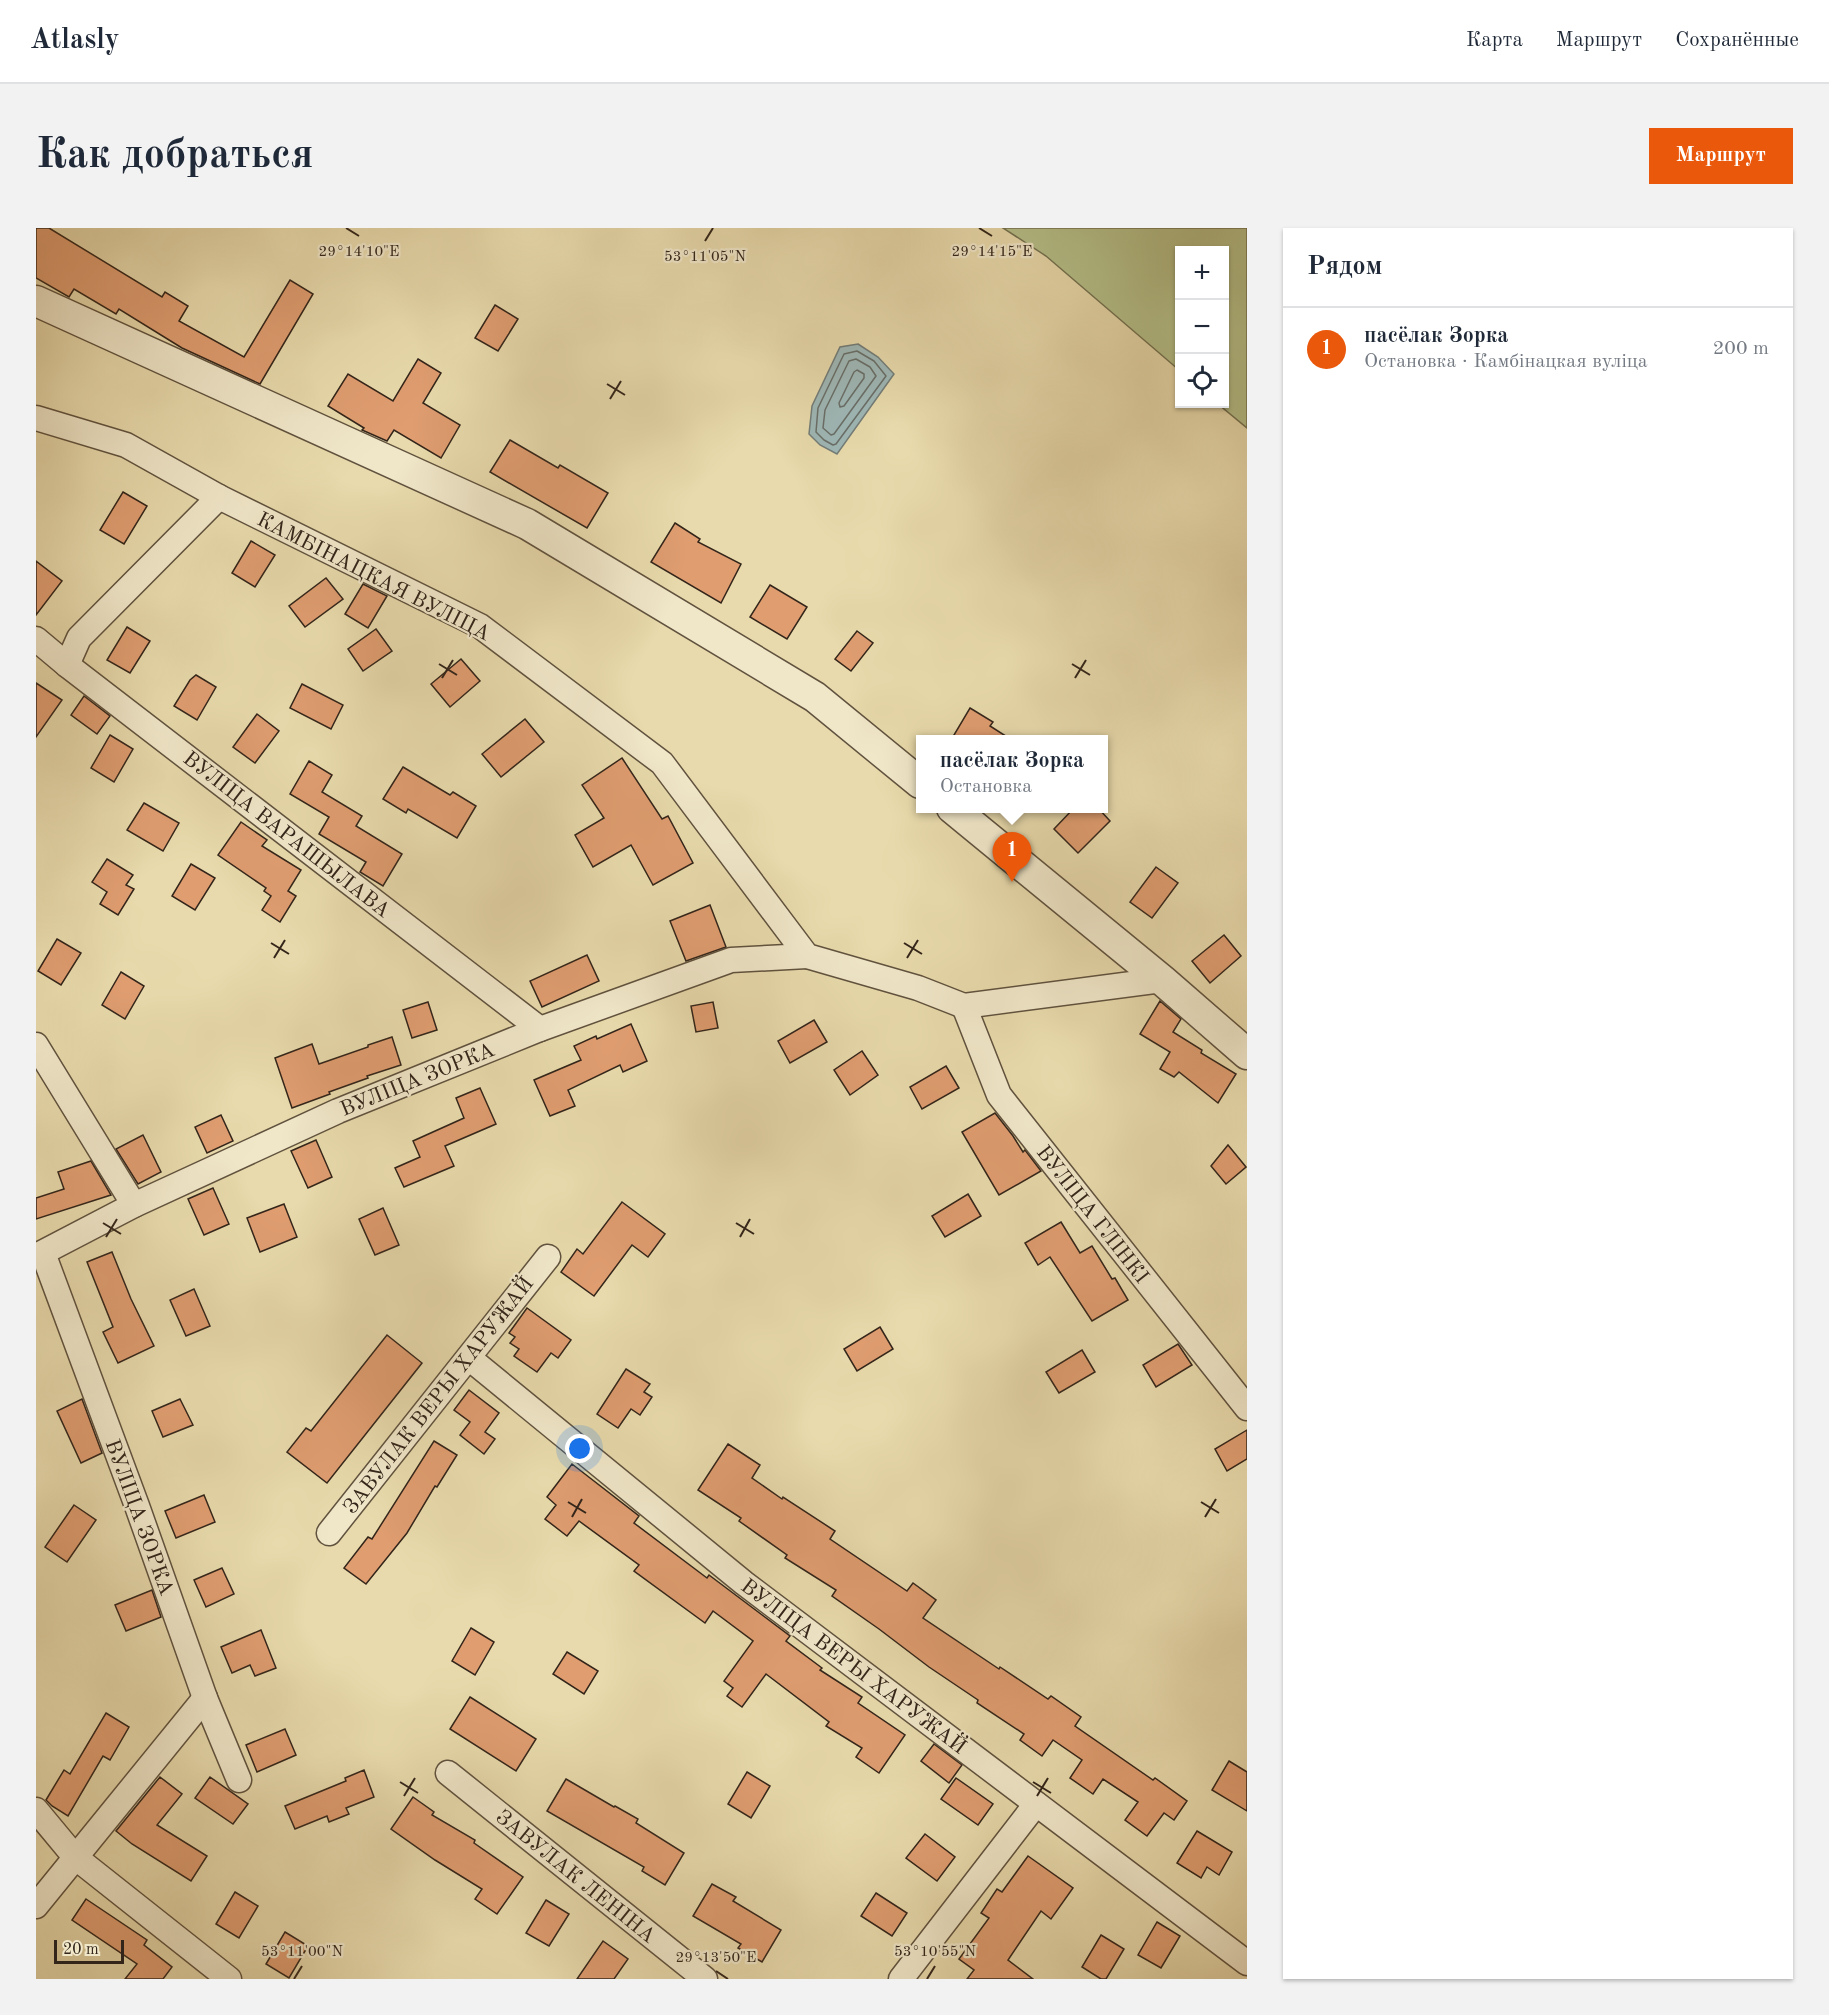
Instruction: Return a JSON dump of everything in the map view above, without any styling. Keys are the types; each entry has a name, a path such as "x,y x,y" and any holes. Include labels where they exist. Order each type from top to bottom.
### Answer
{"street":[{"path":"36,301 527,524 815,697 916,779"},
{"name":"КАМБІНАЦКАЯ ВУЛІЦА","path":"36,418 126,445 219,496 480,626 662,763 807,956"},
{"path":"67,665 79,638 219,496"},
{"name":"ВУЛІЦА ВАРАШЫЛАВА","path":"36,639 540,1029"},
{"path":"958,813 1162,980 1247,1054"},
{"path":"807,956 918,988 964,1006 1162,980"},
{"name":"ВУЛІЦА ЗОРКА","path":"239,1780 205,1698 137,1506 39,1255 134,1204 338,1111 540,1029 731,960 807,956"},
{"name":"ВУЛІЦА ГЛІНКІ","path":"964,1006 999,1095 1247,1408"},
{"path":"36,1046 134,1204"},
{"name":"ЗАВУЛАК ВЕРЫ ХАРУЖАЙ","path":"329,1533 548,1257"},
{"name":"ВУЛІЦА ВЕРЫ ХАРУЖАЙ","path":"469,1358 744,1583 1247,1963"},
{"path":"36,1906 205,1698"},
{"name":"ЗАВУЛАК ЛЕНІНА","path":"447,1773 705,1979"},
{"path":"910,1976 1036,1804"},
{"path":"36,1810 75,1857 229,1979"}],"green space":[{"path":"1003,228 1247,228 1247,428 1223,408 1229,408 1229,246 1175,246 1175,367 1046,256"}],"water":[{"path":"858,344 878,357 894,374 837,454 820,445 809,434 812,406 840,347"}],"building":[{"path":"36,228 49,228 162,297 165,292 188,306 179,321 244,357 290,280 313,294 260,384 182,348 119,309 116,314 74,289 69,297 36,278"},
{"path":"495,305 518,319 498,351 475,338"},
{"path":"418,359 441,373 423,403 460,425 441,458 394,430 387,441 362,430 364,428 328,406 348,374 393,401"},
{"path":"510,440 608,493 587,528 490,472"},
{"path":"123,492 147,506 124,544 100,530"},
{"path":"675,523 700,539 698,542 741,564 721,603 651,562"},
{"path":"251,541 275,555 255,587 232,573"},
{"path":"36,561 62,581 36,615"},
{"path":"326,578 343,599 305,627 289,606"},
{"path":"363,584 387,596 368,628 345,614"},
{"path":"770,585 807,607 787,639 750,617"},
{"path":"127,627 150,641 130,673 107,660"},
{"path":"376,629 392,651 363,671 348,649"},
{"path":"857,631 873,643 851,671 835,659"},
{"path":"461,659 480,681 450,707 431,684"},
{"path":"196,675 216,687 197,720 174,706 190,680"},
{"path":"36,683 62,700 36,737"},
{"path":"302,684 343,705 331,729 290,708"},
{"path":"84,696 110,716 97,734 71,715"},
{"path":"970,708 993,722 990,726 1004,735 954,735"},
{"path":"257,714 279,731 255,763 233,747"},
{"path":"525,719 544,742 501,777 482,754"},
{"path":"110,735 133,749 114,782 91,768"},
{"path":"622,758 662,819 668,816 693,863 653,885 631,845 593,867 575,835 604,818 582,785"},
{"path":"309,761 332,775 322,792 362,816 356,826 402,854 383,886 360,872 366,862 319,834 329,817 290,794"},
{"path":"403,767 450,795 453,792 476,806 457,838 408,809 406,813 383,799"},
{"path":"144,803 179,823 163,851 127,830"},
{"path":"1069,813 1103,813 1110,821 1078,853 1054,829"},
{"path":"241,822 267,840 262,846 301,870 288,891 296,896 280,922 262,910 271,896 264,891 266,888 218,855"},
{"path":"107,859 133,875 126,885 134,889 118,915 100,904 107,892 92,882"},
{"path":"191,864 215,878 195,910 172,896"},
{"path":"1156,867 1178,883 1152,918 1130,902"},
{"path":"710,905 726,947 686,961 670,921"},
{"path":"1224,935 1241,956 1210,983 1192,961"},
{"path":"57,939 81,953 61,985 38,971"},
{"path":"587,955 599,981 542,1007 530,981"},
{"path":"121,972 144,986 125,1019 102,1005"},
{"path":"1160,1001 1181,1019 1173,1032 1202,1050 1201,1053 1236,1074 1218,1103 1179,1072 1174,1077 1160,1069 1170,1052 1140,1034"},
{"path":"428,1002 437,1030 412,1038 403,1010"},
{"path":"713,1002 718,1028 696,1032 691,1006"},
{"path":"814,1020 827,1042 790,1063 778,1041"},
{"path":"631,1024 647,1061 623,1072 620,1065 568,1090 575,1106 550,1116 534,1080 581,1060 574,1046"},
{"path":"392,1037 401,1065 367,1076 368,1078 292,1108 275,1058 312,1044 319,1064"},
{"path":"862,1051 878,1075 850,1095 834,1070"},
{"path":"946,1066 959,1088 922,1109 910,1087"},
{"path":"480,1088 496,1124 445,1146 454,1166 404,1187 395,1168 420,1157 413,1141 464,1118 456,1098"},
{"path":"995,1113 1023,1152 1025,1150 1041,1171 999,1195 962,1132"},
{"path":"221,1115 233,1141 207,1153 195,1127"},
{"path":"143,1135 161,1172 138,1184 116,1149"},
{"path":"316,1140 332,1177 308,1188 291,1151"},
{"path":"1228,1145 1246,1167 1226,1184 1211,1166"},
{"path":"91,1161 111,1195 36,1219 36,1198 64,1189 58,1172"},
{"path":"213,1188 229,1224 204,1235 188,1199"},
{"path":"968,1194 981,1216 945,1237 932,1216"},
{"path":"622,1202 665,1234 648,1257 632,1245 594,1296 561,1272 577,1249 583,1254"},
{"path":"284,1204 297,1237 260,1252 247,1218"},
{"path":"383,1208 399,1245 375,1255 359,1219"},
{"path":"1061,1222 1080,1253 1092,1246 1128,1300 1092,1321 1050,1257 1038,1265 1025,1243"},
{"path":"112,1252 131,1299 154,1346 118,1363 103,1332 113,1327 87,1262"},
{"path":"194,1289 210,1326 186,1336 170,1300"},
{"path":"527,1308 571,1340 558,1358 551,1353 537,1372 514,1356 519,1349 510,1343 515,1337 509,1333"},
{"path":"880,1327 893,1349 857,1371 844,1349"},
{"path":"387,1335 422,1363 327,1483 287,1452 306,1428 311,1431"},
{"path":"1178,1344 1192,1365 1156,1387 1143,1365"},
{"path":"1082,1350 1095,1372 1059,1393 1046,1372"},
{"path":"626,1369 650,1384 644,1392 652,1397 640,1415 631,1409 618,1428 597,1414"},
{"path":"469,1390 499,1413 485,1432 495,1439 484,1454 460,1435 470,1422 454,1410"},
{"path":"82,1399 102,1453 81,1463 57,1411"},
{"path":"180,1399 193,1425 163,1437 152,1411"},
{"path":"1247,1430 1247,1459 1227,1471 1215,1449"},
{"path":"434,1441 457,1455 407,1533 366,1584 344,1568 368,1537 372,1539"},
{"path":"728,1444 760,1465 752,1478 835,1531 830,1539 907,1591 913,1583 936,1600 923,1618 1048,1699 1051,1696 1081,1717 1075,1726 1187,1801 1174,1820 1164,1813 1147,1836 1125,1820 1138,1802 1103,1779 1093,1794 1070,1778 1082,1760 1053,1740 1042,1756 1020,1740 1024,1734 977,1703 978,1700 832,1596 836,1590 785,1558 787,1555 739,1521 741,1518 698,1490"},
{"path":"572,1464 639,1516 634,1523 707,1578 709,1575 790,1636 786,1641 822,1668 820,1670 862,1697 858,1703 905,1735 879,1773 856,1757 862,1748 826,1726 829,1722 766,1674 742,1707 727,1696 733,1688 724,1681 753,1641 713,1611 705,1623 634,1571 639,1565 579,1521 567,1536 545,1519 556,1505 547,1497"},
{"path":"204,1495 215,1522 176,1538 165,1511"},
{"path":"74,1505 96,1520 67,1562 45,1547"},
{"path":"222,1568 234,1594 206,1607 194,1580"},
{"path":"152,1590 161,1617 126,1631 115,1605"},
{"path":"471,1628 494,1642 475,1675 452,1661"},
{"path":"261,1630 276,1668 255,1676 250,1665 232,1673 221,1647"},
{"path":"567,1652 598,1671 584,1694 553,1674"},
{"path":"470,1697 536,1739 516,1771 450,1729"},
{"path":"106,1713 129,1727 110,1760 103,1756 68,1816 46,1800 64,1770 70,1774"},
{"path":"285,1729 296,1755 257,1772 246,1745"},
{"path":"934,1744 962,1765 949,1783 921,1761"},
{"path":"1229,1761 1247,1772 1247,1811 1212,1790"},
{"path":"364,1770 374,1797 346,1808 349,1814 329,1822 327,1816 295,1829 285,1806 346,1781 345,1778"},
{"path":"747,1772 770,1786 751,1818 728,1804"},
{"path":"160,1777 182,1794 157,1825 207,1856 191,1881 132,1844 116,1831"},
{"path":"210,1777 248,1804 233,1824 195,1798"},
{"path":"956,1778 993,1804 978,1825 941,1799"},
{"path":"566,1779 638,1819 636,1823 684,1853 665,1885 642,1871 644,1867 547,1811"},
{"path":"413,1797 434,1812 432,1815 475,1840 474,1843 523,1877 497,1914 475,1899 482,1889 391,1829"},
{"path":"1197,1831 1232,1852 1219,1875 1207,1867 1201,1878 1177,1863"},
{"path":"925,1834 955,1857 937,1881 906,1858"},
{"path":"1028,1856 1073,1888 1051,1919 1041,1911 1008,1960 1033,1979 967,1979 974,1970 959,1959 989,1918 981,1913 997,1889 1002,1892"},
{"path":"712,1884 736,1897 733,1901 781,1930 762,1962 738,1948 741,1944 693,1916"},
{"path":"235,1892 258,1906 239,1938 216,1924"},
{"path":"876,1893 907,1913 892,1936 861,1916"},
{"path":"86,1899 147,1940 144,1945 172,1967 163,1979 125,1979 137,1964 72,1920"},
{"path":"546,1900 569,1914 549,1946 526,1933"},
{"path":"1157,1922 1180,1936 1161,1968 1138,1955"},
{"path":"285,1932 308,1946 289,1978 266,1964"},
{"path":"1101,1935 1124,1949 1106,1979 1101,1979 1082,1967"},
{"path":"603,1941 628,1959 614,1979 577,1979"}],"place":[{"name":"пасёлак Зорка","path":"1012,882"}]}
